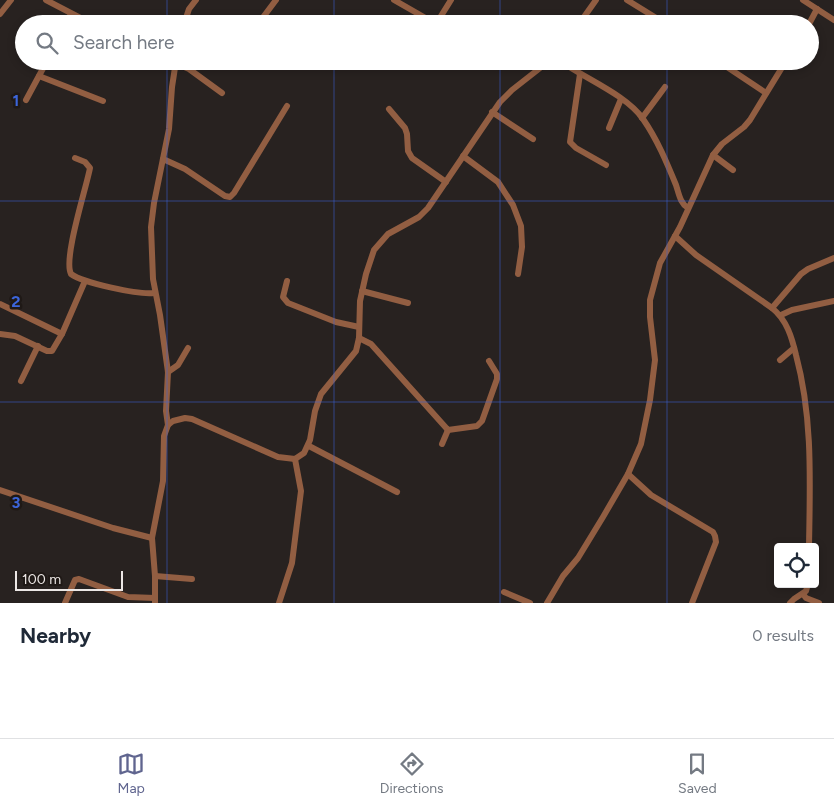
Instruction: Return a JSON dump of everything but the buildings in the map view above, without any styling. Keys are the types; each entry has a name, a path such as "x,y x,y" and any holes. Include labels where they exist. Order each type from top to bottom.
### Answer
{"street":[{"path":"0,14 11,0"},
{"path":"46,0 71,14"},
{"path":"187,15 196,0"},
{"path":"265,15 276,0"},
{"path":"394,0 420,15"},
{"path":"442,15 451,0"},
{"path":"585,15 596,0"},
{"path":"626,0 651,15"},
{"path":"804,0 833,18"},
{"path":"814,15 817,9"},
{"path":"26,100 43,70"},
{"path":"65,603 72,583 79,579 128,597 155,600 152,538 163,480 164,436 168,425 166,410 168,372 160,315 154,293 151,226 169,129 174,70"},
{"path":"190,70 222,93"},
{"path":"168,425 178,419 192,419 278,457 295,459 301,456 308,446 315,411 321,394 353,357 358,345 362,291 370,259 379,244 388,234 424,213 492,112 512,90 537,70"},
{"path":"575,70 621,99 642,118 673,179 680,200 688,208"},
{"path":"732,70 766,93"},
{"path":"547,603 563,576 584,550 628,474 643,438 655,360 650,300 660,262 675,236 713,156 722,144 744,127 780,70"},
{"path":"580,74 570,142 576,148 606,165"},
{"path":"39,76 103,102"},
{"path":"642,118 665,87"},
{"path":"609,128 621,99"},
{"path":"163,159 185,169 225,196 230,197 287,106"},
{"path":"389,109 405,128 408,151 412,158 446,182"},
{"path":"492,112 533,138"},
{"path":"463,156 498,182 513,205 521,226 522,247 518,274"},
{"path":"713,156 733,170"},
{"path":"75,158 85,162 90,168 68,266 70,274 85,280 140,293 154,293"},
{"path":"675,236 696,256 781,315 794,348 802,378 809,433 809,543"},
{"path":"772,308 801,274 834,258"},
{"path":"0,334 15,336 52,351 62,334 85,280"},
{"path":"287,281 283,297 288,303 336,322 359,327"},
{"path":"362,291 408,303"},
{"path":"781,315 792,310 834,301"},
{"path":"0,304 62,334"},
{"path":"359,338 371,344 448,430"},
{"path":"21,381 38,346"},
{"path":"168,372 178,365 188,348"},
{"path":"780,360 794,348"},
{"path":"448,430 477,426 482,421 498,379 489,361"},
{"path":"442,444 448,430"},
{"path":"308,446 397,492"},
{"path":"279,603 292,563 301,492 295,459"},
{"path":"628,474 651,495 713,532 716,536 716,542 692,603"},
{"path":"0,490 113,528 152,538"},
{"path":"155,576 192,579"},
{"path":"790,603 794,598 806,591 807,588"},
{"path":"504,592 530,603"},
{"path":"802,594 806,598 819,603"}]}
